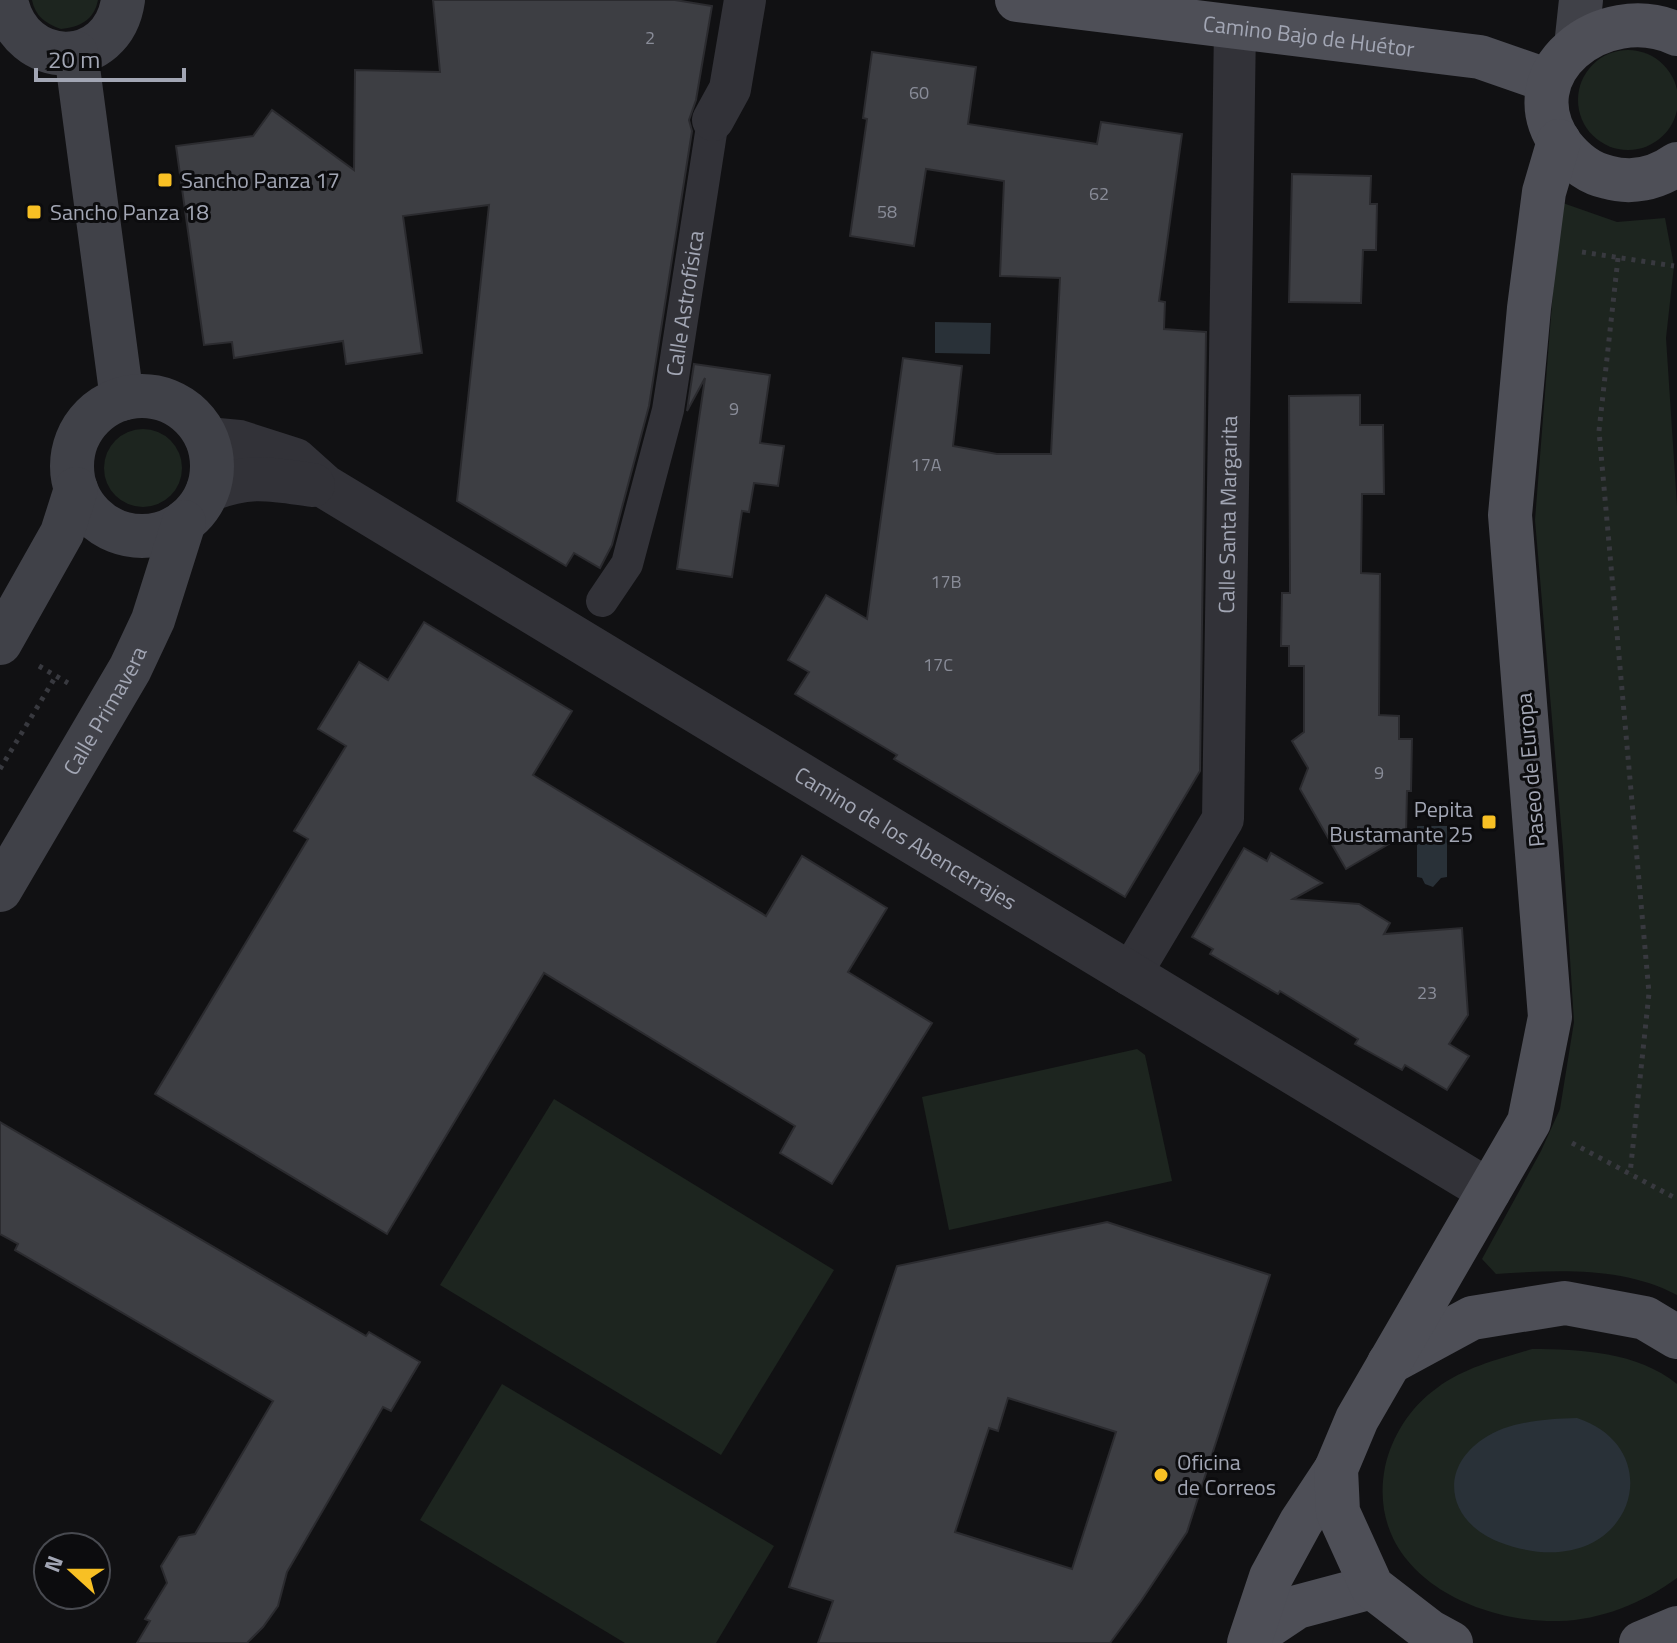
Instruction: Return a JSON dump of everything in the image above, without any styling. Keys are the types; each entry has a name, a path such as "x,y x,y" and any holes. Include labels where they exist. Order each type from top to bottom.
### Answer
{"main road":[{"path":"0,1 6,0 16,29 28,41 40,49 58,54 76,53 101,42 111,31 123,0"},
{"name":"Camino Bajo de Huétor","path":"1017,0 1480,57 1549,81"},
{"path":"1677,34 1653,21 1621,18 1598,24 1579,18 1549,81 1548,102 1550,122 1559,141 1570,156 1600,176 1635,181 1653,177 1677,164"},
{"path":"76,53 122,399"},
{"name":"Paseo de Europa","path":"1336,1469 1357,1419 1529,1122 1550,1017 1510,515 1529,308 1544,192 1559,141"},
{"path":"149,396 178,405 200,425 207,439 212,472 196,506 154,535 123,533 96,519 76,489 72,468 75,447 83,428 97,413 122,399 149,396"},
{"path":"18,653 76,489"},
{"name":"Calle Primavera","path":"0,890 130,669 153,620 196,506"},
{"path":"1389,1363 1472,1318 1565,1303 1645,1318 1677,1337"},
{"path":"1336,1469 1338,1512 1372,1587 1434,1639"},
{"path":"1251,1640 1271,1577 1301,1522 1336,1469"},
{"path":"1251,1640 1297,1607 1372,1587"},
{"path":"1641,1643 1677,1628"}],"street":[{"name":"Calle Astrofísica","path":"602,601 627,564 668,410 713,120 730,89 745,0"},
{"name":"Calle Santa Margarita","path":"1130,975 1223,819 1235,27"},
{"name":"Camino de los Abencerrajes","path":"207,439 239,442 295,460 324,486 1489,1191"},
{"name":"Camino de los Abencerrajes","path":"196,506 236,480 267,477 324,486"}],"path":[{"path":"1572,250 1674,266"},
{"path":"1618,258 1599,431 1649,993 1630,1174"},
{"path":"18,653 70,684"},
{"path":"0,769 56,676"},
{"path":"1563,1138 1677,1199"}],"shaded area":[{"path":"32,0 98,0 93,13 85,21 61,29 42,19"},
{"path":"1628,50 1647,54 1664,64 1674,81 1678,100 1674,119 1664,136 1647,146 1628,150 1609,146 1592,136 1582,119 1578,100 1582,81 1592,64 1609,54"},
{"path":"1560,202 1617,222 1665,218 1674,266 1666,338 1677,506 1677,1295 1634,1279 1589,1272 1496,1274 1482,1259 1541,1151 1560,1109 1574,1022 1563,848 1535,520"},
{"path":"935,322 991,323 990,354 935,353"},
{"path":"143,429 158,432 170,441 179,453 182,468 179,483 170,495 158,504 143,507 128,504 116,495 107,483 104,468 107,453 116,441 128,432"},
{"path":"1417,826 1447,826 1447,877 1441,878 1433,887 1417,877"},
{"path":"1137,1049 1145,1055 1172,1181 949,1230 922,1097"},
{"path":"554,1099 834,1270 721,1455 440,1285"},
{"path":"1532,1349 1608,1354 1645,1365 1677,1384 1677,1578 1650,1595 1606,1614 1559,1621 1526,1619 1492,1612 1460,1600 1432,1583 1408,1562 1392,1535 1383,1503 1385,1467 1392,1444 1411,1413 1427,1396 1459,1374"},
{"path":"502,1384 774,1546 716,1643 625,1643 420,1520"},
{"path":"1577,1418 1608,1435 1625,1458 1630,1485 1624,1511 1607,1533 1580,1548 1543,1552 1499,1542 1469,1522 1460,1509 1454,1481 1468,1452 1483,1439 1504,1428 1541,1420"}],"building":[{"path":"433,0 675,0 712,6 696,100 689,120 692,131 649,406 612,545 600,568 574,553 566,566 457,501 489,205 403,216 422,353 346,364 343,341 234,358 232,342 204,345 176,146 253,136 272,110 354,170 355,70 440,72"},
{"path":"872,52 976,67 968,124 1097,144 1101,122 1182,134 1159,301 1165,302 1164,329 1206,332 1200,771 1125,897 894,759 897,755 795,694 809,672 788,660 826,595 867,619 903,358 962,366 953,446 997,454 1051,454 1060,278 1000,276 1004,181 926,169 914,246 850,236 867,119 863,118"},
{"path":"1292,174 1371,176 1370,204 1377,204 1376,250 1363,250 1361,303 1289,302"},
{"path":"694,364 770,375 760,443 784,446 778,486 754,483 749,512 742,511 732,577 677,569 705,378 687,411"},
{"path":"1360,395 1360,425 1383,425 1384,494 1362,494 1361,573 1380,574 1379,715 1399,716 1399,739 1412,739 1411,791 1407,791 1406,834 1346,869 1300,789 1308,768 1292,741 1304,732 1304,666 1289,666 1289,646 1281,646 1282,593 1290,593 1289,396"},
{"path":"424,622 572,711 533,775 766,916 802,856 887,908 848,972 932,1023 832,1184 780,1153 795,1126 544,973 387,1234 155,1094 308,839 294,831 346,746 318,729 359,662 388,680"},
{"path":"1244,848 1267,861 1271,853 1322,883 1293,899 1359,904 1390,923 1384,934 1462,928 1468,1015 1449,1044 1469,1056 1447,1090 1405,1065 1402,1070 1355,1044 1358,1039 1280,991 1278,994 1210,954 1213,949 1192,937"},
{"path":"0,1122 366,1336 369,1332 420,1362 391,1411 383,1407 287,1572 278,1606 247,1643 137,1643 150,1621 145,1619 167,1583 161,1566 179,1537 195,1534 273,1401 15,1250 18,1244 0,1234"},
{"path":"1107,1222 1270,1275 1187,1532 1110,1643 818,1643 833,1601 789,1587 897,1266","holes":["1008,1398 1116,1432 1072,1569 955,1532 989,1428 998,1431"]}],"place":[{"name":"Sancho Panza 17","path":"165,180"},
{"name":"Sancho Panza 18","path":"34,212"},
{"name":"Pepita Bustamante 25","path":"1489,822"},
{"name":"Oficina de Correos","path":"1161,1475"}]}
